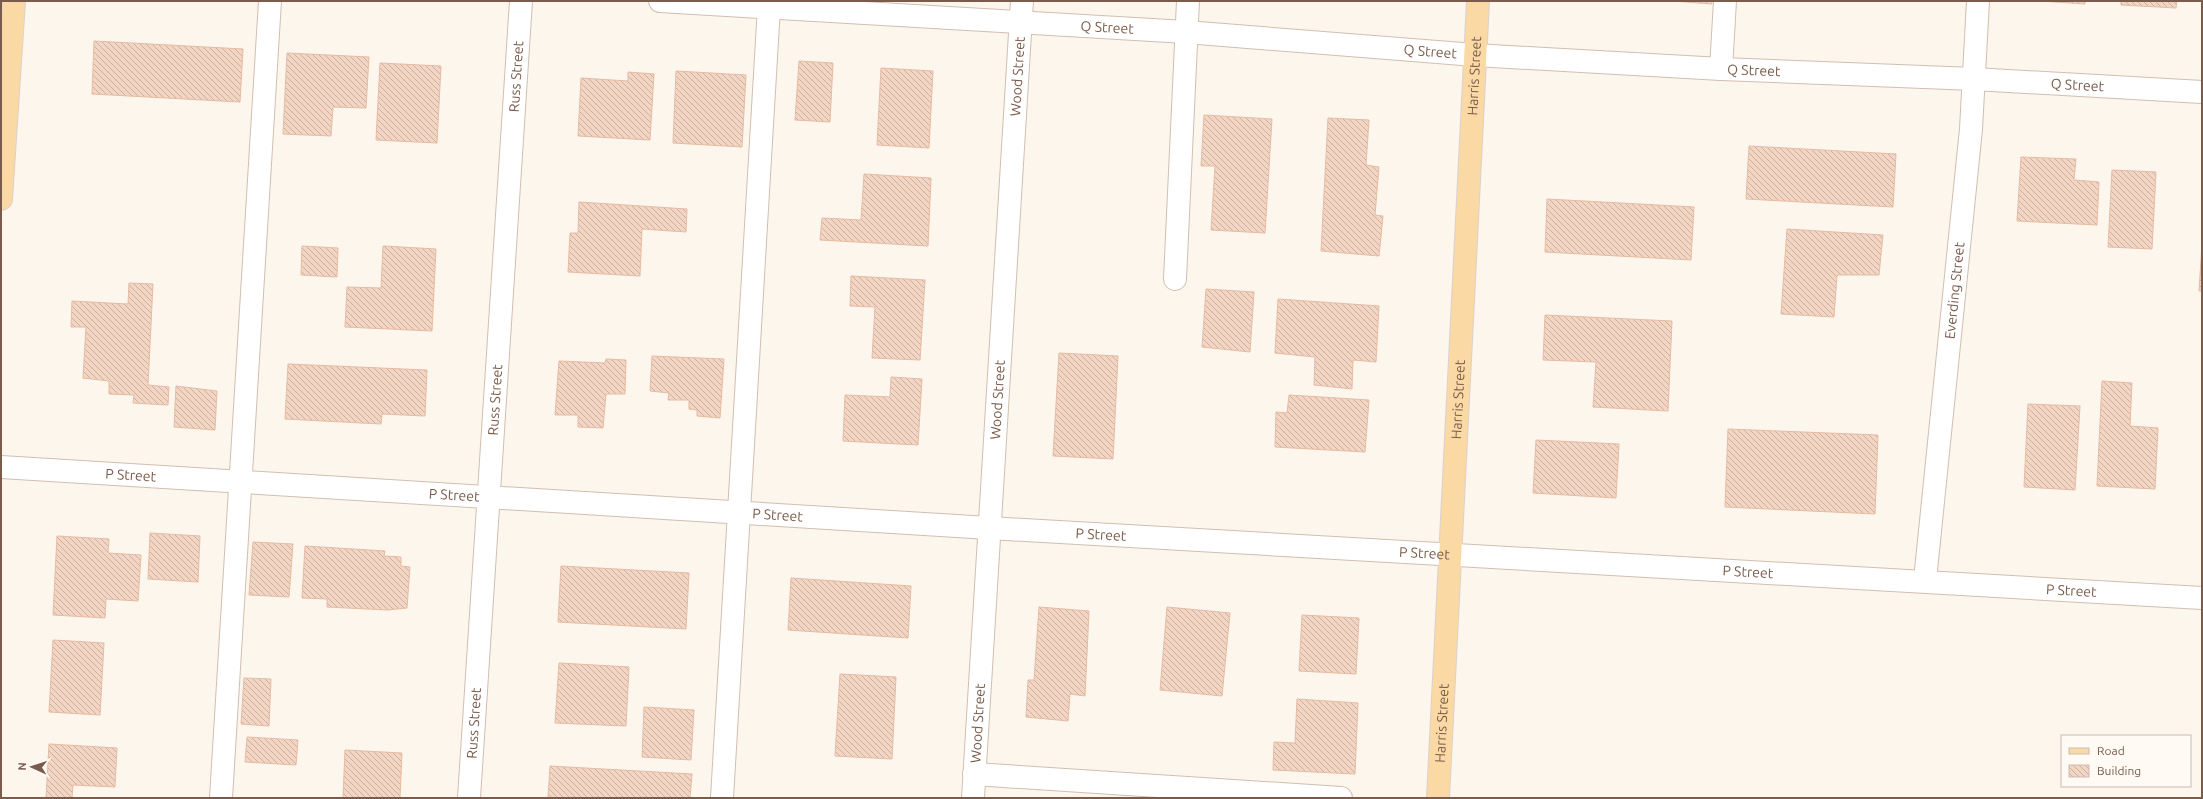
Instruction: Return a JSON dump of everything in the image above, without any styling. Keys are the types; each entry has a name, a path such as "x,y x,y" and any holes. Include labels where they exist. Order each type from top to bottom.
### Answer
{"main road":[{"path":"1,199 14,1"},
{"name":"Harris Street","path":"1438,798 1449,554 1478,1"}],"street":[{"path":"221,798 270,1"},
{"name":"Russ Street","path":"469,798 521,1"},
{"name":"Q Street","path":"660,1 1186,32 1475,55 1721,69 1974,79 2202,92"},
{"name":"Wood Street","path":"973,798 1022,1"},
{"path":"1175,279 1188,1"},
{"path":"1721,69 1725,1"},
{"name":"Everding Street","path":"1925,580 1971,129 1978,1"},
{"path":"722,798 769,7"},
{"name":"P Street","path":"1,467 740,511 989,528 1925,580 2202,598"},
{"path":"974,774 1341,798"}],"building":[{"path":"1673,1 1712,1 1712,4"},
{"path":"2040,1 2085,1 2085,4"},
{"path":"2121,1 2177,1 2176,8 2121,5"},
{"path":"94,41 243,49 240,102 92,94"},
{"path":"287,53 369,57 366,108 333,107 331,136 283,134"},
{"path":"799,61 833,63 830,122 795,120"},
{"path":"380,63 441,66 437,143 376,140"},
{"path":"881,68 933,71 929,148 877,145"},
{"path":"676,71 746,75 742,147 673,143"},
{"path":"628,72 654,74 650,140 578,136 581,78 628,81"},
{"path":"1204,115 1272,119 1265,233 1211,230 1215,166 1201,166"},
{"path":"1328,118 1369,120 1366,165 1379,167 1375,215 1383,216 1379,256 1321,251"},
{"path":"1749,146 1896,154 1893,207 1746,199"},
{"path":"2021,157 2076,159 2074,180 2099,182 2097,225 2017,221"},
{"path":"2112,170 2156,172 2152,249 2108,247"},
{"path":"864,174 931,178 928,246 820,240 822,218 861,220"},
{"path":"1547,199 1694,207 1691,260 1545,252"},
{"path":"579,202 687,209 686,232 642,229 640,276 568,272 570,233 578,233"},
{"path":"1787,229 1883,235 1879,275 1837,275 1834,317 1781,314"},
{"path":"2202,244 2202,291 2199,291"},
{"path":"302,246 338,248 337,277 301,275"},
{"path":"383,246 436,249 432,331 345,327 347,287 381,288"},
{"path":"851,276 925,280 920,360 872,358 875,307 850,306"},
{"path":"129,283 153,284 148,385 169,387 168,405 133,403 134,395 109,394 109,381 83,378 86,327 71,327 72,301 128,304"},
{"path":"1206,289 1254,292 1250,352 1202,347"},
{"path":"1278,299 1379,306 1376,362 1353,360 1352,389 1314,385 1315,357 1275,353"},
{"path":"1545,315 1672,321 1668,411 1593,407 1596,362 1543,360"},
{"path":"1059,353 1118,356 1113,459 1053,456"},
{"path":"652,356 724,359 720,418 697,416 697,410 689,409 689,400 668,400 669,393 650,391"},
{"path":"606,359 626,360 625,394 606,394 603,428 578,427 578,415 555,415 559,361 605,363"},
{"path":"288,364 427,370 425,416 382,414 381,424 285,419"},
{"path":"891,377 922,379 918,445 843,441 845,395 890,397"},
{"path":"2102,381 2132,383 2130,426 2158,428 2155,489 2097,486"},
{"path":"176,386 217,391 215,430 174,427"},
{"path":"1289,395 1369,400 1365,452 1275,447 1276,412 1287,413"},
{"path":"2028,404 2080,406 2075,490 2024,487"},
{"path":"1728,429 1878,435 1875,514 1725,507"},
{"path":"1536,440 1619,444 1616,498 1533,493"},
{"path":"150,533 200,536 198,582 148,579"},
{"path":"57,536 109,539 108,553 141,555 138,601 106,599 105,618 53,615"},
{"path":"253,542 293,544 289,597 249,595"},
{"path":"305,546 385,551 384,556 401,557 401,566 410,567 407,608 387,610 327,607 327,599 302,598"},
{"path":"561,566 689,573 686,629 558,622"},
{"path":"791,578 911,586 908,638 788,630"},
{"path":"1039,607 1089,611 1085,696 1070,694 1068,721 1026,717 1028,680 1034,680"},
{"path":"1167,607 1230,613 1222,696 1160,690"},
{"path":"1302,615 1359,618 1356,674 1299,671"},
{"path":"53,640 104,643 100,715 49,712"},
{"path":"559,663 629,667 626,726 555,723"},
{"path":"840,674 896,677 892,759 835,756"},
{"path":"244,678 271,679 269,726 241,724"},
{"path":"1297,699 1358,703 1355,774 1273,770 1274,742 1295,743"},
{"path":"644,707 694,710 691,760 642,757"},
{"path":"247,737 298,740 296,765 245,762"},
{"path":"49,744 117,748 115,787 73,785 72,798 46,798"},
{"path":"345,750 402,753 400,798 343,798"},
{"path":"550,766 692,774 690,798 548,798"}]}
